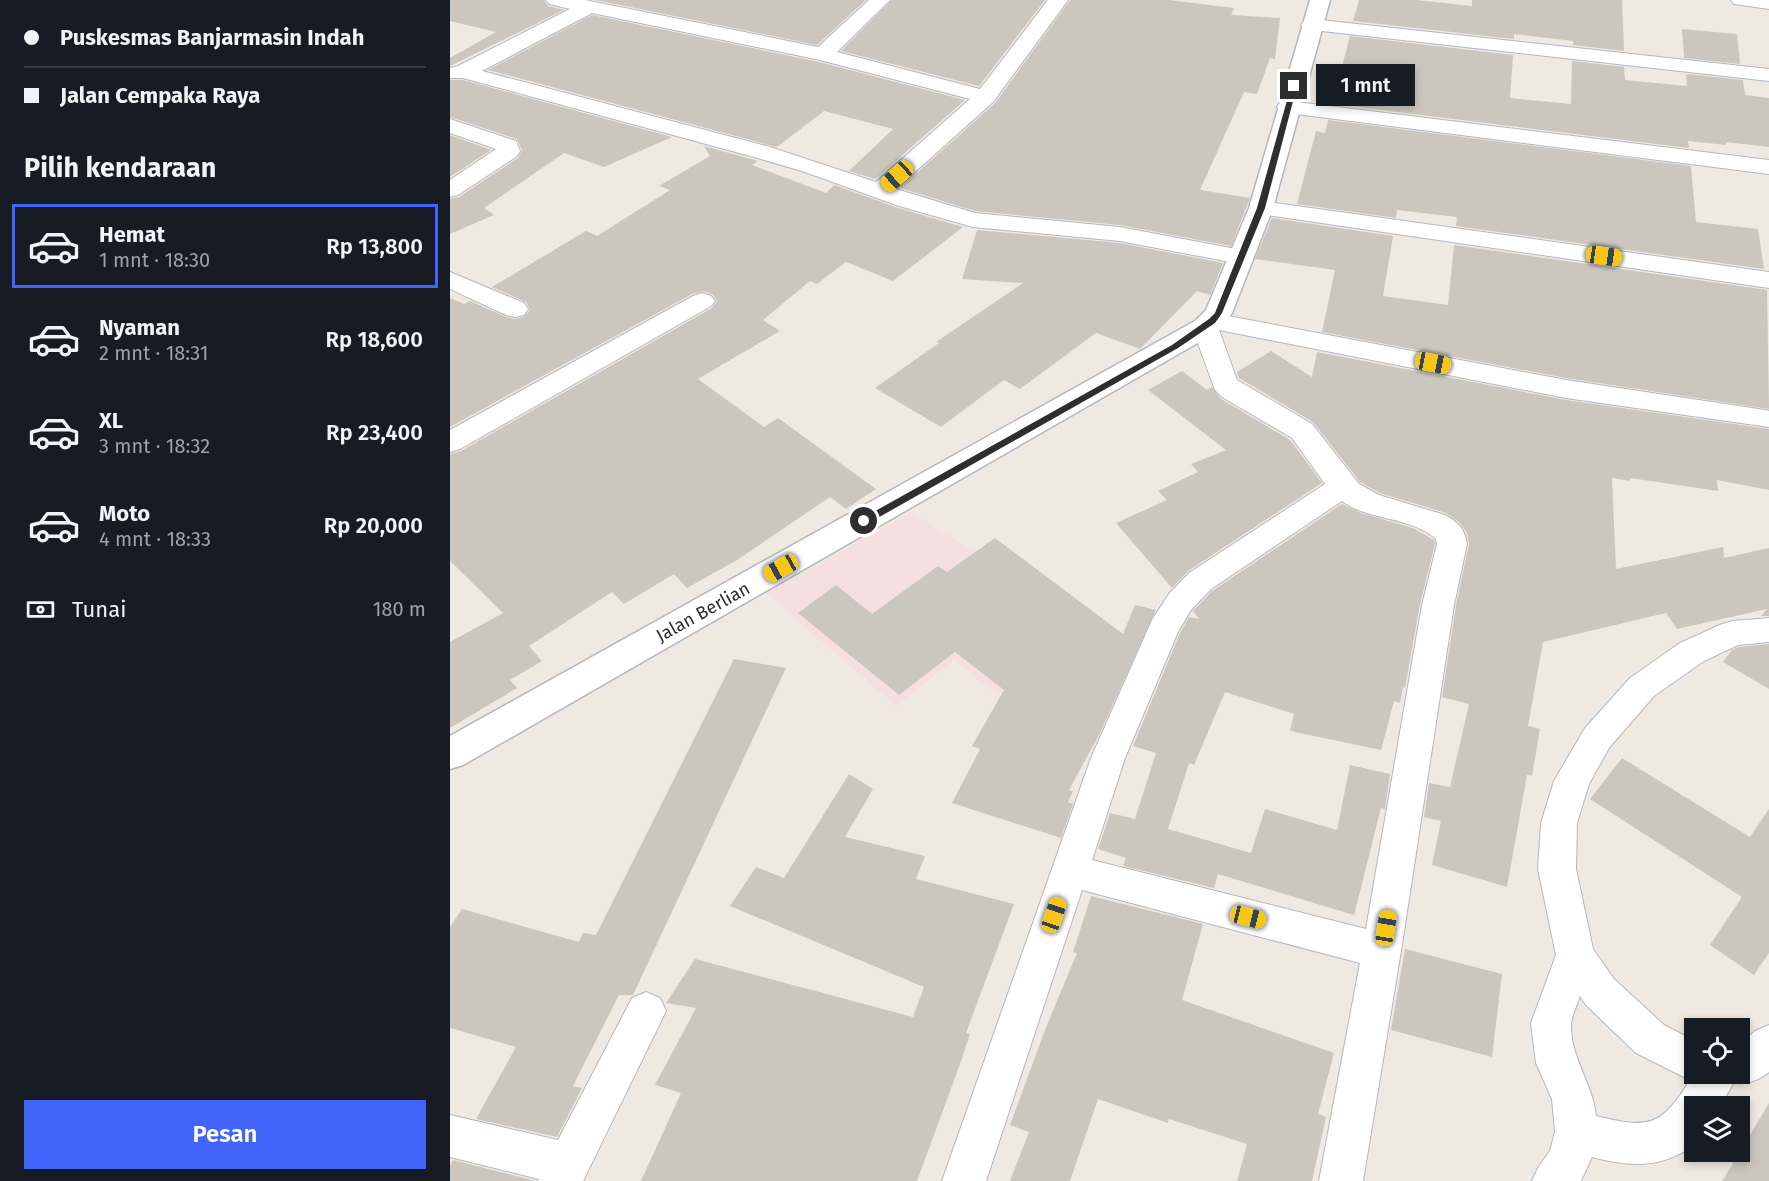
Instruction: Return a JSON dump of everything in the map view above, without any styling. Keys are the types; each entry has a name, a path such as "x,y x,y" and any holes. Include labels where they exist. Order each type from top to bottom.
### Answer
{"street":[{"path":"556,0 822,54 985,97"},
{"path":"455,73 598,9 626,0"},
{"path":"822,54 880,0"},
{"path":"879,192 985,97 1058,0"},
{"path":"1209,324 1218,313 1261,208 1311,25 1320,0"},
{"path":"1741,0 1769,3"},
{"path":"1311,25 1769,75"},
{"path":"455,73 762,152 813,167 879,192 973,220 1120,234 1241,257"},
{"path":"1288,107 1769,167"},
{"path":"450,126 508,146 508,151 450,190"},
{"path":"1261,208 1769,280"},
{"path":"450,280 515,309"},
{"path":"450,442 702,301"},
{"path":"1209,324 1566,389 1765,419"},
{"path":"1209,324 1225,384 1232,391 1302,431 1343,486 1358,497 1375,505 1442,525 1451,535 1452,544 1438,605 1382,951 1341,1181"},
{"name":"Jalan Berlian","path":"450,754 1209,324"},
{"path":"964,1181 1108,758 1163,629 1180,602 1200,581 1343,486"},
{"path":"1684,1056 1650,1039 1600,992 1575,955 1557,869 1559,823 1572,781 1597,738 1642,687 1692,651 1733,633 1769,630"},
{"path":"1070,871 1382,951"},
{"path":"1554,1181 1569,1162 1576,1132 1573,1098 1557,1063 1551,1023 1575,955"},
{"path":"450,1136 564,1173 646,1011"},
{"path":"1750,1061 1769,1045"},
{"path":"1576,1132 1631,1144 1657,1144 1681,1128 1710,1084"}],"shaded area":[{"path":"912,513 1090,624 998,695 954,660 896,706 766,593"}],"building":[{"path":"450,0 544,0 548,6 564,10 450,66 450,58 496,32 450,21"},
{"path":"596,0 866,0 817,45"},
{"path":"892,0 1045,0 979,86 841,51"},
{"path":"1070,0 1169,0 1234,8 1231,15 1280,18 1275,59 1270,58 1257,94 1244,92 1200,190 1250,198 1231,246 1120,225 975,211 900,188 995,103"},
{"path":"1359,0 1416,0 1472,6 1472,0 1622,0 1624,51 1573,45 1573,41 1514,34 1514,39 1353,21"},
{"path":"592,15 819,62 965,100 875,179 849,171 893,129 824,111 777,147 488,70"},
{"path":"1682,29 1737,34 1740,64 1684,58"},
{"path":"1350,36 1513,55 1510,98 1571,104 1572,61 1624,67 1625,80 1687,86 1686,74 1743,80 1745,95 1769,98 1769,147 1726,142 1726,145 1688,141 1689,148 1332,104"},
{"path":"450,80 463,80 672,137 604,167 564,153 484,208 494,215 450,234 450,199 459,197 518,158 522,150 517,139 450,117"},
{"path":"1328,120 1691,166 1696,222 1758,229 1764,269 1456,226 1457,217 1397,210 1396,218 1297,204 1316,131 1325,133"},
{"path":"450,135 491,150 450,177"},
{"path":"704,146 758,161 752,165 826,193 834,185 898,208 963,227 893,281 846,262 817,284 810,281 763,320 780,331 698,379 764,427 778,418 876,489 846,509 830,497 737,560 687,588 674,574 624,604 612,592 529,646 542,661 510,680 517,688 450,728 450,642 503,613 450,561 450,454 461,451 712,308 717,301 712,294 703,291 692,294 450,427 450,298 464,304 470,301 506,317 515,319 524,317 530,310 526,302 492,287 586,231 597,236 670,190 659,186 710,156"},
{"path":"1272,218 1393,236 1383,296 1448,305 1454,245 1767,290 1769,409 1566,378 1322,332 1335,270 1255,259"},
{"path":"977,230 1120,243 1223,263 1210,295 1197,291 1140,349 1096,333 1020,389 1004,380 941,427 875,388 939,343 936,342 1023,283 962,279"},
{"path":"1271,351 1312,377 1317,352 1566,400 1769,429 1769,490 1717,480 1718,491 1630,478 1630,481 1612,478 1616,569 1723,547 1724,558 1769,548 1769,616 1761,616 1767,609 1677,629 1666,613 1543,642 1528,726 1540,729 1532,776 1527,775 1507,887 1432,865 1441,821 1424,817 1429,783 1450,787 1469,704 1442,697 1456,605 1469,544 1467,533 1459,522 1446,513 1380,493 1360,482 1313,422 1239,378 1237,372"},
{"path":"1182,371 1207,390 1212,387 1221,399 1290,440 1322,483 1188,571 1172,588 1116,523 1167,500 1158,491 1198,472 1191,464 1226,450 1148,390"},
{"path":"1342,504 1364,514 1413,528 1434,540 1435,544 1420,604 1405,688 1403,687 1400,703 1394,701 1381,750 1290,731 1294,714 1225,692 1194,765 1189,763 1168,829 1251,853 1265,809 1337,830 1350,765 1390,774 1385,809 1381,808 1354,915 1218,874 1214,888 1123,866 1126,858 1098,849 1110,813 1135,819 1156,753 1133,746 1180,633 1189,617 1199,619 1193,611 1212,591"},
{"path":"995,538 1123,634 1135,605 1156,610 1099,735 1069,790 1073,791 1068,802 1073,804 1061,838 952,803 980,749 972,746 1004,690 955,652 899,695 798,613 836,585 872,614 938,566 947,572"},
{"path":"1769,644 1769,689 1723,662 1732,650 1739,647"},
{"path":"734,659 786,668 633,995 619,995 573,1086 582,1088 557,1137 476,1119 516,1047 450,1028 450,927 462,909 579,942 583,933 596,935"},
{"path":"1622,758 1750,837 1769,809 1769,953 1754,975 1710,945 1742,897 1590,799"},
{"path":"849,774 873,789 845,837 925,856 916,879 1014,904 966,1033 970,1034 917,1181 641,1181 681,1093 655,1085 696,1008 666,1003 695,959 913,1017 924,987 730,906 756,867 784,878"},
{"path":"1091,896 1203,924 1182,1000 1334,1053 1318,1114 1326,1117 1312,1181 1237,1181 1247,1144 1169,1119 1168,1123 1098,1099 1070,1181 1010,1181 1029,1132 1010,1125 1045,1030 1077,953 1073,952"},
{"path":"1405,949 1502,974 1492,1057 1391,1030"},
{"path":"1769,1103 1769,1181 1722,1181 1734,1162 1750,1162 1750,1135"},
{"path":"453,1160 536,1181 450,1181 450,1166"}],"route":[{"path":"864,521 1175,347 1212,321 1218,313 1261,208 1294,86"}]}
